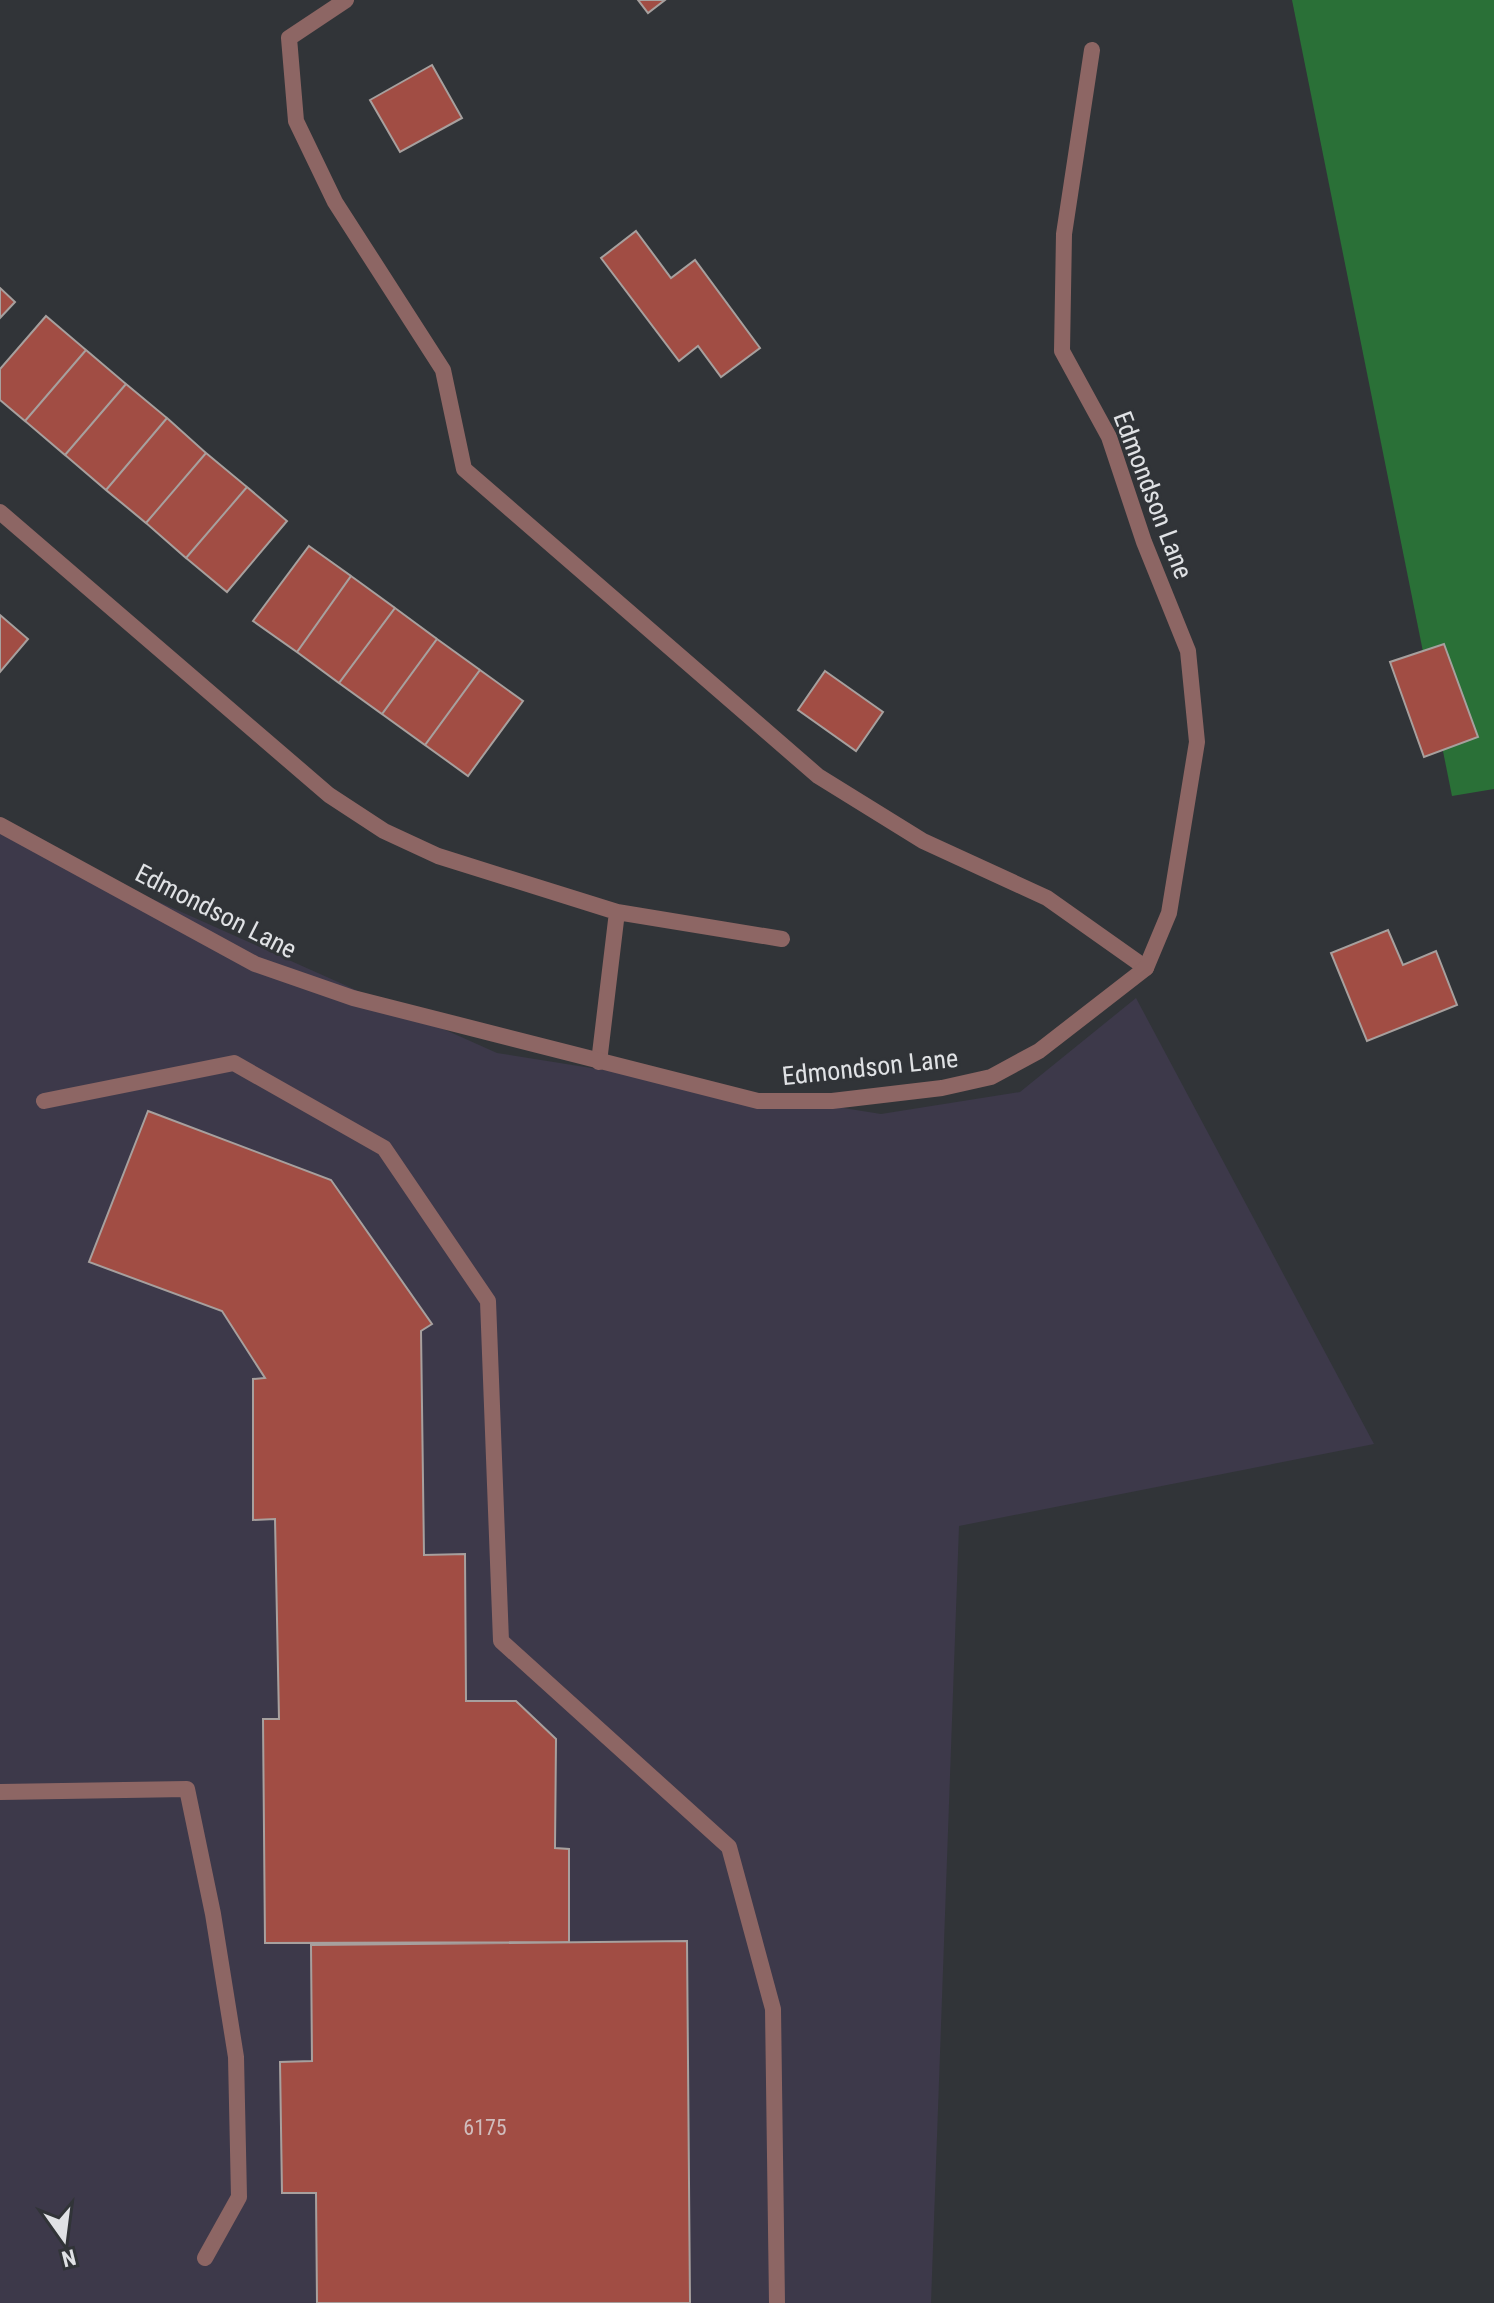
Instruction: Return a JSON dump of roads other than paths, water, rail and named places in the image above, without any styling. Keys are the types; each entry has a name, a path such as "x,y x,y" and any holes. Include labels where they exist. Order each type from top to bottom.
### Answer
{"street":[{"path":"346,0 289,38 296,121 335,202 443,370 464,469 818,776 923,841 1047,898 1146,968"},
{"name":"Edmondson Lane","path":"0,825 255,964 353,998 758,1101 832,1101 942,1088 991,1077 1039,1051 1146,968 1169,913 1197,742 1188,651 1144,542 1109,437 1062,351 1064,234 1092,50"},
{"path":"0,512 329,795 384,831 438,856 617,912 782,939"},
{"path":"599,1062 617,912"},
{"path":"44,1101 234,1063 384,1148 488,1301 501,1641 729,1847 773,2009 777,2303"},
{"path":"0,1792 187,1789 213,1914 236,2057 239,2197 205,2258"}]}
